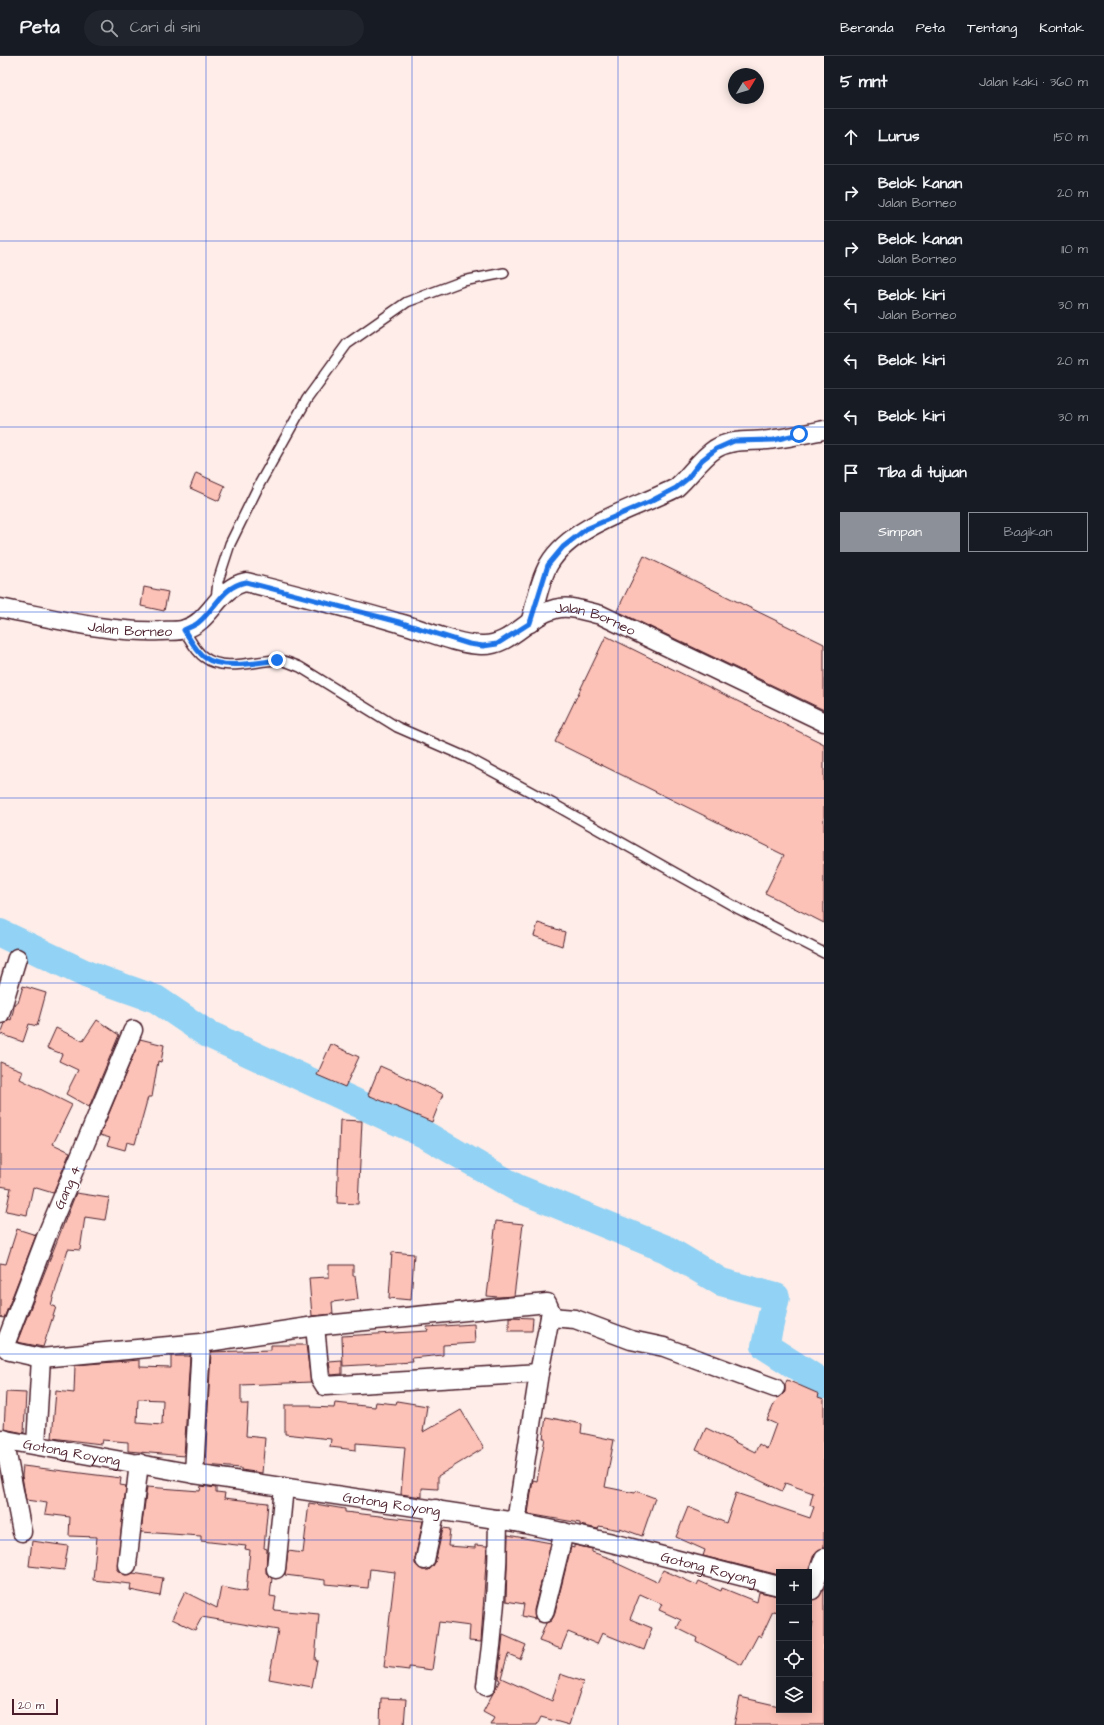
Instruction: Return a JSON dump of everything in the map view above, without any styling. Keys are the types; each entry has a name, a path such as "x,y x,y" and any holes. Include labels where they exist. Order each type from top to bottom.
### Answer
{"street":[{"path":"530,623 548,565 563,547 586,529 651,501 676,488 687,479 702,460 716,449 734,441 774,440 824,430"},
{"name":"Jalan Borneo","path":"0,608 95,626 141,632 184,630 199,623 216,603 235,586 246,582 399,622 469,644 483,646 497,644 546,613 560,608 573,609 601,615 824,722"},
{"path":"0,1014 17,958"},
{"name":"Gang 4","path":"41,1358 10,1351 5,1345 48,1232 133,1030"},
{"path":"36,1445 41,1358 201,1343 315,1326 544,1302 547,1303 551,1309 550,1317 539,1373 516,1522"},
{"path":"550,1317 575,1319 631,1340 664,1347 775,1388"},
{"path":"315,1326 320,1378 326,1386 539,1373"},
{"path":"194,1474 201,1343"},
{"path":"2,1439 22,1532"},
{"name":"Gotong Royong","path":"2,1439 194,1474 284,1486 516,1522 564,1532 776,1585"},
{"path":"127,1565 139,1463"},
{"path":"276,1569 284,1486"},
{"path":"425,1560 436,1509"},
{"path":"486,1686 497,1580 498,1519"},
{"path":"544,1613 564,1532"},
{"path":"815,1591 824,1558"}],"lane":[{"path":"216,603 218,581 230,544 260,483 307,399 347,344 407,302 463,281 504,273"},
{"path":"184,630 200,652 213,663 254,664 277,660 289,662 300,667 397,727 474,762 555,805 739,909 824,954"}],"building":[{"path":"196,473 225,486 219,501 190,488"},
{"path":"644,556 824,644 824,710 617,611"},
{"path":"144,587 168,592 164,611 141,606"},
{"path":"606,636 824,744 824,923 765,893 784,855 555,742"},
{"path":"538,923 565,932 562,946 534,936"},
{"path":"23,986 46,993 37,1026 29,1024 23,1042 1,1034 5,1023 9,1019 11,1020 15,1003 18,1003"},
{"path":"97,1020 119,1035 89,1107 66,1094 78,1070 59,1061 62,1054 47,1048 56,1028 83,1041"},
{"path":"140,1039 164,1045 161,1062 158,1061 152,1097 148,1097 135,1144 127,1142 125,1150 107,1145 110,1138 100,1135"},
{"path":"331,1044 359,1057 345,1087 317,1075"},
{"path":"0,1062 23,1071 20,1079 72,1105 53,1144 70,1152 53,1193 33,1187 27,1215 6,1211 11,1188 0,1186"},
{"path":"380,1066 443,1094 432,1122 368,1095"},
{"path":"340,1120 362,1121 358,1204 337,1203"},
{"path":"76,1193 109,1198 105,1220 85,1217 80,1250 68,1249 51,1305 56,1307 43,1347 17,1342"},
{"path":"496,1221 523,1224 514,1296 487,1296"},
{"path":"17,1229 36,1235 4,1318 0,1317 0,1263 6,1264"},
{"path":"392,1252 414,1254 411,1300 389,1298"},
{"path":"329,1265 353,1265 353,1276 355,1276 358,1299 332,1302 333,1314 312,1316 309,1278 329,1277"},
{"path":"509,1317 533,1318 532,1331 509,1331"},
{"path":"474,1324 475,1343 443,1345 443,1355 412,1358 413,1362 343,1366 342,1336 428,1331 427,1327"},
{"path":"271,1345 306,1345 311,1382 241,1385 241,1404 248,1404 246,1436 265,1438 262,1473 241,1470 241,1468 205,1465 211,1352 271,1350"},
{"path":"171,1356 190,1356 184,1456 128,1451 128,1442 102,1440 101,1444 52,1438 56,1391 74,1393 75,1365 140,1360 140,1367 171,1368","holes":["138,1399 163,1400 162,1425 137,1423"]},
{"path":"342,1361 342,1374 331,1375 329,1362"},
{"path":"787,1380 819,1394 818,1397 824,1399 824,1548 818,1550 814,1554 809,1569 776,1569 776,1574 703,1556 705,1550 676,1537 688,1507 726,1523 736,1493 810,1518 814,1507 810,1505 813,1493 785,1483 782,1491 696,1450 706,1428 755,1452 759,1444 767,1449 776,1424 767,1420 775,1402 785,1392"},
{"path":"6,1392 26,1393 24,1433 4,1429"},
{"path":"397,1401 427,1406 423,1432 461,1410 484,1448 438,1476 438,1489 422,1488 422,1497 401,1494 405,1447 356,1443 356,1450 330,1447 331,1439 285,1434 285,1405 311,1405 311,1407 334,1408 335,1403 375,1407 376,1402 396,1404"},
{"path":"546,1417 582,1424 581,1433 614,1440 605,1487 635,1493 636,1491 655,1498 642,1536 620,1528 620,1530 599,1526 598,1529 580,1525 580,1523 528,1514 533,1480 537,1481 545,1438 543,1438"},
{"path":"23,1466 121,1478 120,1485 126,1486 117,1570 125,1575 133,1573 163,1578 160,1596 130,1590 131,1584 93,1580 97,1537 69,1536 70,1517 45,1514 47,1503 26,1500 22,1476"},
{"path":"201,1486 216,1488 216,1492 225,1493 224,1498 268,1503 264,1548 267,1549 266,1573 272,1578 270,1596 276,1597 274,1610 319,1614 315,1660 317,1660 312,1687 269,1679 278,1630 202,1617 195,1630 172,1619 185,1592 217,1608 221,1587 246,1592 250,1550 245,1549 246,1546 201,1541 201,1536 141,1532 147,1487 200,1491"},
{"path":"309,1503 345,1509 345,1512 423,1521 415,1558 415,1564 422,1570 429,1570 435,1563 443,1528 450,1529 448,1546 475,1548 475,1545 487,1546 481,1642 469,1641 470,1626 439,1622 432,1670 409,1667 409,1670 384,1667 395,1572 370,1569 368,1588 325,1584 325,1580 285,1575 288,1551 303,1553"},
{"path":"508,1535 551,1543 534,1610 535,1619 522,1616 524,1604 506,1601"},
{"path":"32,1541 68,1546 64,1570 29,1566"},
{"path":"574,1545 592,1549 592,1552 615,1560 614,1562 657,1582 663,1570 697,1585 699,1581 721,1591 722,1588 757,1602 759,1592 776,1595 776,1612 773,1611 761,1637 758,1635 742,1665 696,1641 697,1638 677,1628 681,1620 659,1610 662,1604 640,1594 630,1619 652,1628 644,1650 602,1633 597,1644 568,1632 561,1649 539,1641 546,1623 551,1621 554,1616 571,1547 574,1548"},
{"path":"824,1588 824,1725 734,1725 740,1697 776,1705 776,1713 812,1713 812,1599 818,1598"},
{"path":"503,1635 526,1645 520,1659 508,1654 501,1678 552,1701 560,1674 583,1682 569,1725 541,1717 537,1725 490,1725 494,1718 483,1712 500,1680 498,1679"},
{"path":"381,1698 406,1699 404,1725 380,1725"}],"waterway":[{"path":"0,933 88,975 156,999 206,1033 424,1134 517,1188 666,1249 721,1282 776,1297 765,1346 824,1384"}],"route":[{"path":"277,660 254,664 213,663 203,657 184,630 199,623 224,594 240,583 246,582 399,622 469,644 483,646 497,644 530,623 548,565 563,547 586,529 651,501 676,488 687,479 702,460 716,449 734,441 774,440 799,434"}]}
